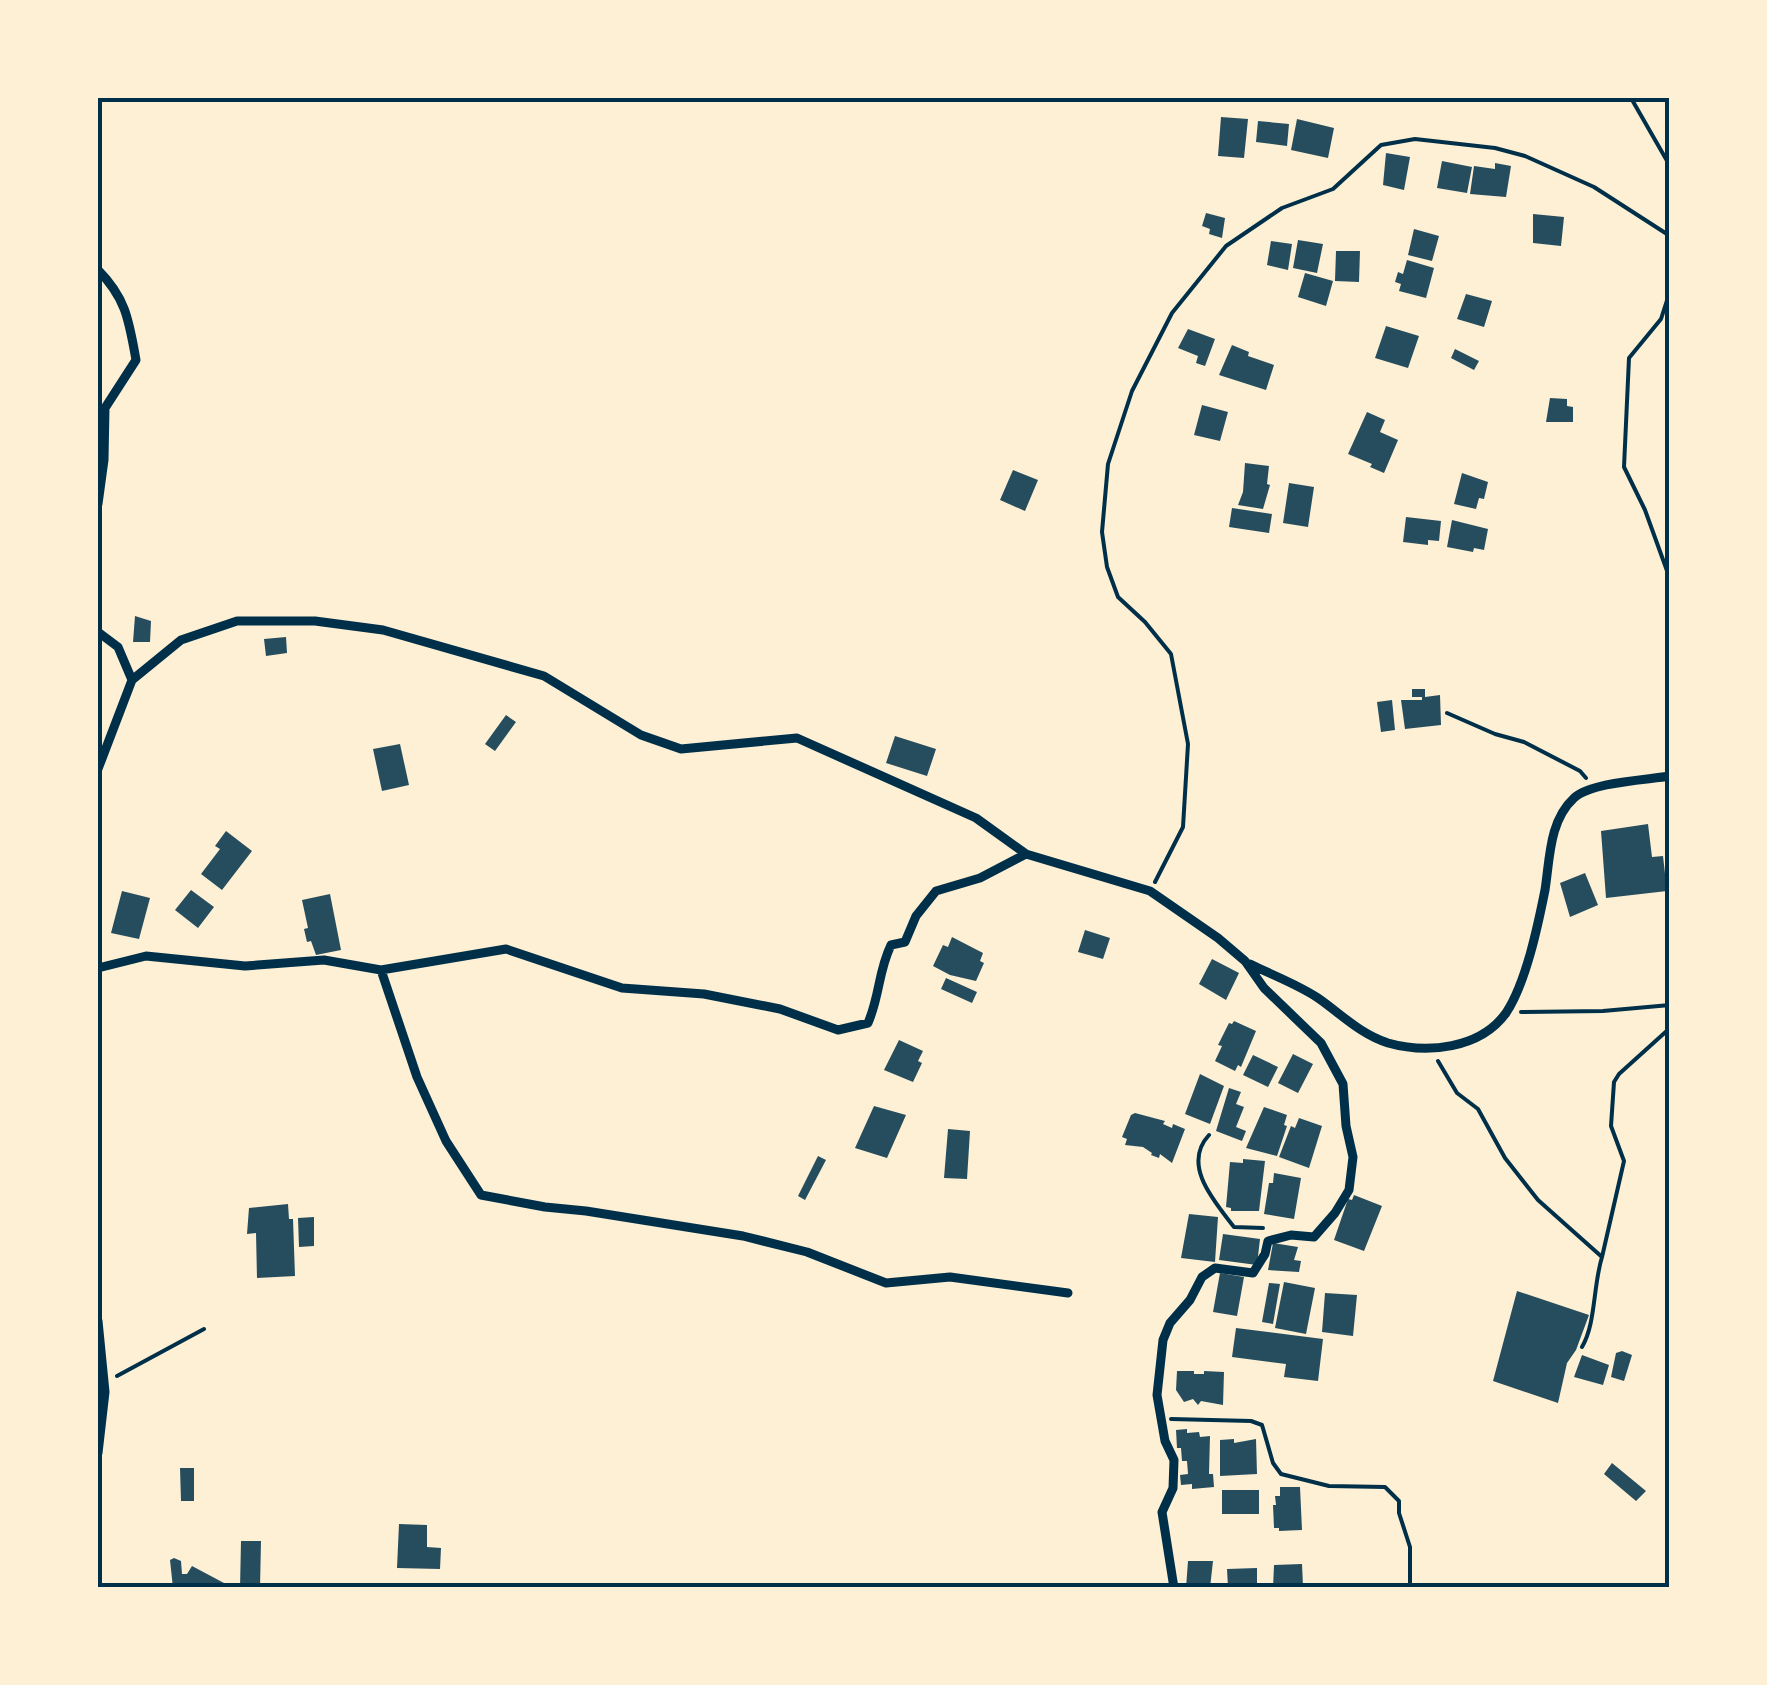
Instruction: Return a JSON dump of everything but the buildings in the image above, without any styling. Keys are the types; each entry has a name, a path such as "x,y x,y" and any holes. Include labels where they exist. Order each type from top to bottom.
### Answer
{"street":[{"path":"98,270 116,288 127,314 136,360 105,408 98,504"},
{"path":"98,770 132,680 181,640 237,621 315,621 382,630 544,676 640,734 681,749 797,738 976,818 1026,854 1150,891 1246,962 1318,998 1360,1030 1386,1042 1422,1049 1464,1044 1490,1028 1506,1012 1539,921 1557,816 1578,794 1670,776"},
{"path":"98,632 118,648 132,680"},
{"path":"98,968 146,956 245,966 324,960 382,970 506,949 622,988 704,994 780,1009 838,1030 868,1023 880,994 880,968 892,946 905,942 916,916 936,891 980,878 1026,854"},
{"path":"1174,1588 1162,1512 1173,1488 1174,1460 1157,1395 1163,1340 1170,1323 1190,1300 1202,1277 1215,1268 1253,1273 1268,1241 1291,1235 1314,1237 1349,1190 1352,1156 1344,1084 1321,1043 1264,988 1246,962"},
{"path":"382,970 417,1078 446,1141 481,1194 742,1236 806,1252 886,1284 950,1277 1068,1293"},
{"path":"98,1321 104,1383 98,1453"}],"path":[{"path":"1632,98 1670,166"},
{"path":"1150,891 1183,827 1188,744 1170,654 1145,622 1118,597 1107,566 1102,532 1108,464 1132,392 1172,313 1226,246 1282,208 1333,189 1381,145 1415,139 1496,148 1525,156 1594,187 1670,236"},
{"path":"1670,292 1661,319 1629,358 1624,467 1646,510 1670,579"},
{"path":"1447,713 1494,734 1524,742 1580,770 1596,790"},
{"path":"1506,1012 1603,1011 1670,1005"},
{"path":"1582,1348 1590,1333 1592,1302 1624,1161 1610,1126 1614,1082 1670,1028"},
{"path":"1422,1049 1438,1062 1457,1093 1478,1109 1505,1158 1538,1200 1602,1257"},
{"path":"1209,1134 1201,1144 1198,1166 1204,1184 1234,1227 1275,1227 1291,1235"},
{"path":"104,1383 204,1329"},
{"path":"1162,1419 1251,1420 1262,1425 1280,1474 1328,1486 1385,1487 1399,1501 1410,1546 1410,1588"}]}
